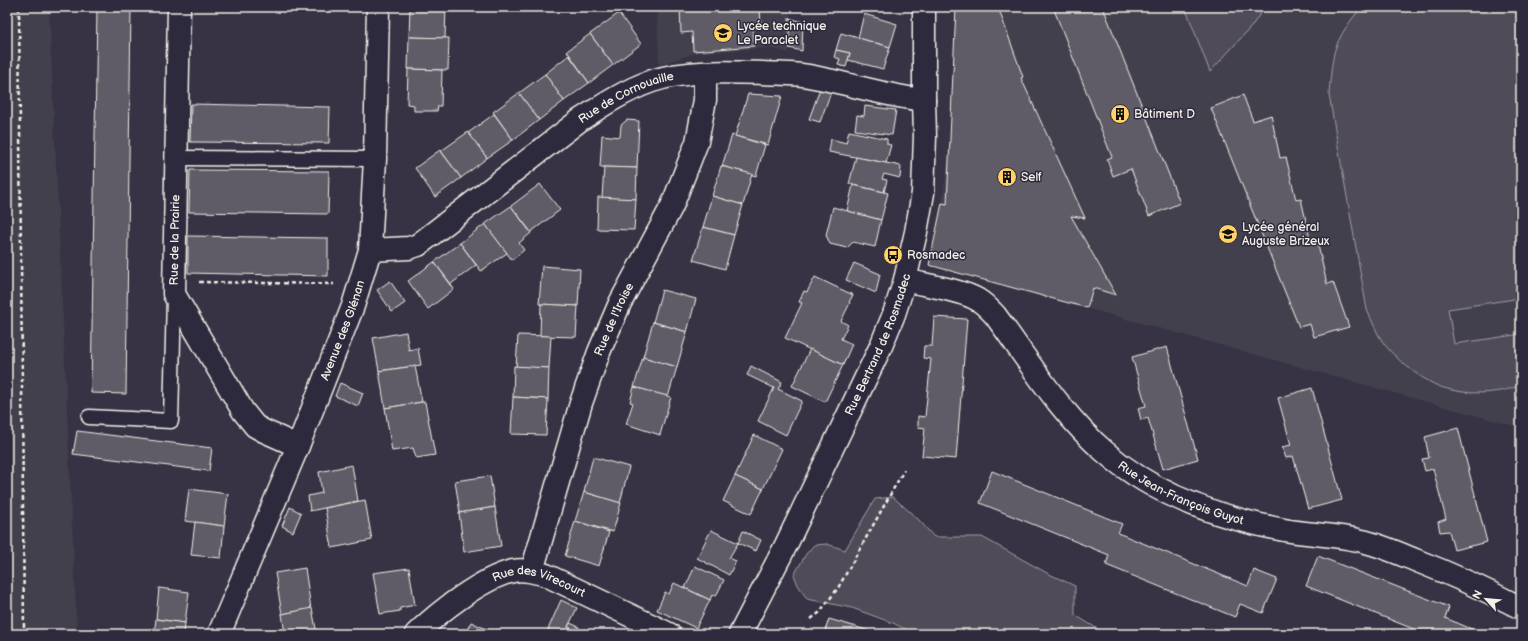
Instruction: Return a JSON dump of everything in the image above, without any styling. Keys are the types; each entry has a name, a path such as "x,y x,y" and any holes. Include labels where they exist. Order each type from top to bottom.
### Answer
{"street":[{"name":"Rue de la Prairie","path":"179,7 174,288 243,411 255,426 298,446"},
{"name":"Avenue des Glénan","path":"219,634 298,446 361,284 370,250 375,159 378,7"},
{"name":"Rue Bertrand de Rosmadec","path":"740,634 786,545 881,346 894,314 905,280 916,232 923,187 925,136 924,7"},
{"name":"Rue de Cornouaille","path":"370,250 409,248 418,245 580,120 607,103 652,81 665,78 705,74 745,73 813,76 873,92 924,100"},
{"name":"Rue de l'Iroise","path":"532,571 581,403 599,352 620,303 672,206 697,142 705,100 705,74"},
{"name":"Rue Jean-François Guyot","path":"905,280 968,295 984,304 995,315 1063,408 1086,435 1122,466 1166,492 1204,508 1254,523 1307,534 1342,536 1377,545 1464,580 1521,608"},
{"name":"Rue des Virecourt","path":"416,634 460,599 492,579 513,571 532,571 546,575 669,634"}],"lane":[{"path":"176,158 375,159"},
{"path":"88,417 171,421 174,288"}],"path":[{"path":"18,7 24,634"},
{"path":"174,288 361,284"},
{"path":"811,619 819,613 838,588 904,470"}],"shaded area":[{"path":"7,7 49,7 77,634 7,634"},
{"name":"Lycée technique Le Paraclet","path":"636,7 790,7 789,53 769,48 696,53 659,65 657,13"},
{"name":"Lycée général Auguste Brizeux","path":"956,7 1521,7 1521,428 929,265 942,203 949,152"},
{"path":"1185,7 1265,7 1251,27 1210,72"},
{"path":"1362,7 1521,7 1521,298 1448,309 1454,344 1521,334 1521,385 1501,391 1479,393 1456,391 1436,385 1414,372 1393,354 1380,337 1367,310 1329,95 1332,64 1336,47 1345,28"},
{"path":"893,497 919,520 934,537 982,537 1047,573 1075,586 1075,615 1106,634 915,634 893,623 852,608 807,599 798,585 794,575 806,554 814,545 827,544 845,550 875,499"}],"building":[{"path":"97,7 131,7 126,394 91,393"},
{"path":"331,7 331,11 192,8"},
{"path":"410,7 446,7 445,38 409,37"},
{"path":"680,7 760,7 761,28 753,28 754,46 693,51 692,32 681,33"},
{"name":"Self","path":"956,7 998,7 1023,77 1021,78 1085,218 1071,216 1116,295 1093,288 1087,308 929,265 942,203 947,204"},
{"name":"Bâtiment D","path":"1053,7 1103,7 1180,203 1149,216 1131,169 1113,176 1107,159 1112,157"},
{"path":"619,13 641,44 613,65 590,34"},
{"path":"864,14 897,24 890,47 858,38"},
{"path":"789,18 803,22 802,51 789,48"},
{"path":"841,33 890,47 883,69 848,60 850,53 836,50"},
{"path":"590,34 613,65 589,83 567,51"},
{"path":"409,37 449,38 448,70 408,69"},
{"path":"836,50 850,53 846,67 838,65 840,59 834,57"},
{"path":"569,55 589,83 564,101 545,74"},
{"path":"408,69 442,70 441,106 438,106 437,111 414,111 414,105 407,104"},
{"path":"545,74 564,101 539,120 519,93"},
{"path":"820,89 831,92 820,122 809,119"},
{"path":"519,93 539,120 513,140 493,112"},
{"path":"748,94 782,96 768,145 735,136"},
{"path":"1243,95 1253,121 1271,115 1280,158 1286,157 1296,200 1301,199 1311,243 1317,241 1327,284 1333,282 1349,327 1314,337 1310,324 1299,327 1211,108"},
{"path":"191,104 330,107 329,143 190,142"},
{"path":"865,106 896,110 892,135 855,130 857,115 864,116"},
{"path":"494,114 513,140 487,158 468,133"},
{"path":"627,120 639,121 637,168 600,167 602,135 620,137 621,125"},
{"path":"849,131 887,139 887,144 891,145 886,163 829,152 831,139 846,143"},
{"path":"468,132 487,158 461,178 441,151"},
{"path":"732,135 765,145 756,176 722,166"},
{"path":"440,150 461,178 435,197 415,168"},
{"path":"856,157 901,166 900,178 884,174 882,179 887,180 884,192 849,184"},
{"path":"721,166 752,174 743,205 712,196"},
{"path":"604,167 637,168 636,199 602,198"},
{"path":"190,170 329,171 328,214 189,212"},
{"path":"540,184 560,210 531,232 511,206"},
{"path":"853,185 888,193 881,220 847,211"},
{"path":"712,196 743,205 734,235 703,227"},
{"path":"598,197 636,199 634,230 597,229"},
{"path":"511,206 531,233 519,243 524,250 512,260 485,224"},
{"path":"833,207 881,220 875,247 853,242 847,248 830,244 826,235"},
{"path":"485,224 507,253 481,271 460,243"},
{"path":"703,227 734,235 725,269 693,260"},
{"path":"188,236 328,238 328,276 188,273"},
{"path":"460,243 476,265 451,284 434,262"},
{"path":"434,262 454,289 428,309 408,281"},
{"path":"854,263 880,274 876,293 846,280"},
{"path":"542,266 580,269 578,306 539,304"},
{"path":"815,277 853,295 841,321 848,325 841,339 852,344 843,365 785,338 802,303 799,302 804,291 807,292"},
{"path":"390,281 405,303 392,312 377,290"},
{"path":"662,290 696,299 687,332 653,322"},
{"path":"541,304 578,306 576,337 540,336"},
{"path":"934,317 967,319 956,459 922,456 925,428 918,427 918,416 925,417 931,359 923,358 924,346 932,346"},
{"path":"653,322 687,332 677,367 643,357"},
{"path":"406,332 409,350 418,348 421,365 379,371 373,338"},
{"path":"518,335 551,336 549,368 516,367"},
{"path":"1167,347 1198,459 1163,469 1148,418 1141,420 1138,408 1146,406 1132,357"},
{"path":"810,349 843,365 825,402 792,386"},
{"path":"643,357 677,367 668,397 634,387"},
{"path":"415,366 422,402 385,408 379,371"},
{"path":"514,366 549,368 548,399 513,397"},
{"path":"751,366 782,382 778,389 802,401 786,435 758,421 774,388 747,375"},
{"path":"340,383 363,393 358,406 335,396"},
{"path":"634,387 671,397 660,435 626,424 633,403 630,402"},
{"path":"1312,388 1342,500 1308,509 1293,456 1286,458 1282,447 1291,445 1278,398"},
{"path":"513,397 548,399 546,435 511,434"},
{"path":"425,402 435,455 416,458 413,448 392,451 385,408"},
{"path":"1458,428 1487,542 1454,550 1449,531 1440,532 1438,522 1446,519 1433,469 1425,471 1422,459 1429,458 1425,437"},
{"path":"77,431 212,448 209,471 73,454"},
{"path":"754,435 782,449 763,489 735,476"},
{"path":"593,457 629,467 620,503 584,492"},
{"path":"352,465 358,501 310,511 308,496 322,493 319,472"},
{"path":"992,471 1122,524 1118,533 1248,586 1254,570 1277,579 1263,613 1240,604 1235,617 1106,565 1109,555 980,503"},
{"path":"490,476 495,507 460,513 455,481"},
{"path":"735,476 763,489 751,514 723,501"},
{"path":"189,489 228,494 224,526 185,521"},
{"path":"584,492 621,503 613,532 575,521"},
{"path":"365,500 372,540 332,548 325,508"},
{"path":"290,507 301,513 293,532 282,526"},
{"path":"495,507 501,546 464,552 459,513"},
{"path":"575,521 609,532 599,566 565,556"},
{"path":"195,522 224,526 221,558 191,555"},
{"path":"711,530 738,543 729,558 736,561 729,575 697,558"},
{"path":"743,531 761,540 756,551 738,543"},
{"path":"1318,556 1449,607 1445,618 1484,634 1426,634 1306,586"},
{"path":"695,566 724,580 716,596 712,595 710,600 685,588"},
{"path":"305,568 311,609 282,614 275,573"},
{"path":"409,568 415,605 400,608 400,611 380,614 373,573"},
{"path":"674,583 710,600 696,628 657,610 665,592 669,594"},
{"path":"159,588 189,592 185,623 156,619"},
{"path":"561,600 577,608 568,627 577,631 575,634 546,634"},
{"path":"312,608 317,634 285,634 282,614"},
{"path":"156,619 185,623 184,634 154,634"},
{"path":"829,619 880,634 824,634"},
{"path":"471,622 497,634 465,634"},
{"path":"570,623 579,627 577,631 568,627"}],"place":[{"name":"Lycée technique Le Paraclet","path":"723,33"},
{"name":"Bâtiment D","path":"1120,114"},
{"name":"Self","path":"1007,177"},
{"name":"Lycée général Auguste Brizeux","path":"1228,234"},
{"name":"Rosmadec","path":"893,255"}]}
